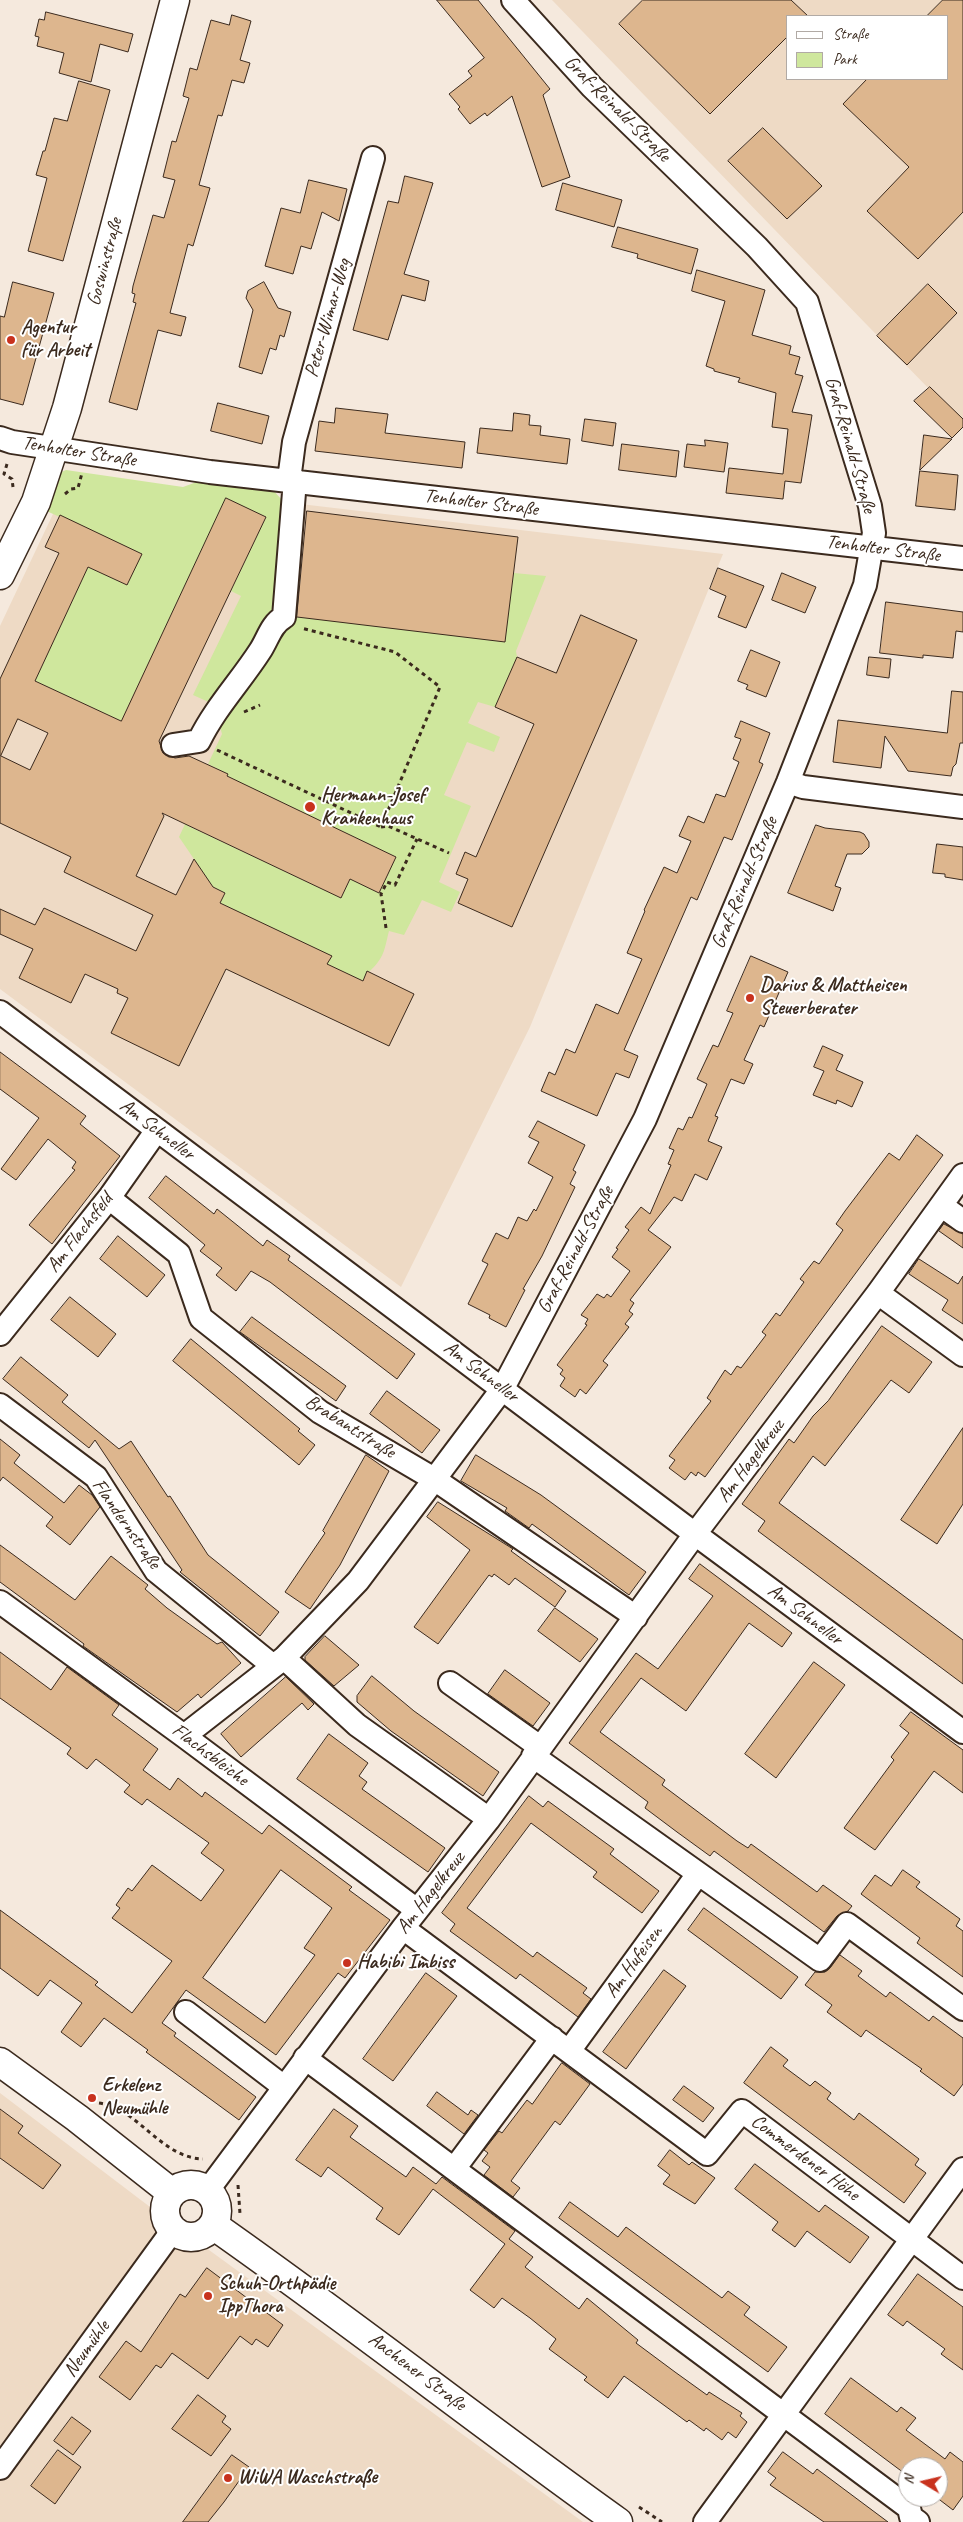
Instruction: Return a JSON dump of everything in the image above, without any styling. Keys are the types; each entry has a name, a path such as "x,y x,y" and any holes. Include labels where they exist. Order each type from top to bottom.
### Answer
{"main road":[{"name":"Goswinstraße","path":"0,575 36,502 55,449 175,0"},
{"path":"0,2062 77,2118 172,2194"},
{"path":"193,2184 208,2190 217,2207 213,2225 202,2235 194,2237 180,2234 174,2230 166,2216 167,2200 172,2194 178,2188 193,2184"},
{"name":"Aachener Straße","path":"213,2225 332,2309 470,2411 535,2463 618,2522"}],"street":[{"name":"Graf-Reinald-Straße","path":"184,1736 278,1661 358,1582 503,1388 646,1118 788,782 865,585 874,533 870,506 808,302 757,246 592,87 513,0"},
{"name":"Peter-Wimar-Weg","path":"276,621 284,617 294,442 373,158"},
{"name":"Tenholter Straße","path":"0,438 12,442 55,449 210,472 292,480 641,523 963,558"},
{"path":"173,745 199,741 209,720 260,650 276,621"},
{"path":"788,782 802,787 963,807"},
{"name":"Am Schneller","path":"0,1012 695,1534 963,1732"},
{"name":"Am Flachsfeld","path":"0,1334 109,1198 157,1130"},
{"name":"Am Hagelkreuz","path":"208,2190 403,1928 489,1819 536,1751 695,1534 878,1293 963,1175"},
{"name":"Brabantstraße","path":"109,1198 179,1254 201,1318 320,1412 434,1478 636,1617"},
{"path":"942,1206 963,1221"},
{"path":"878,1293 963,1355"},
{"name":"Flandernstraße","path":"0,1405 96,1477 156,1571 278,1661 357,1725 489,1819"},
{"name":"Flachsbleiche","path":"0,1602 184,1736 417,1910"},
{"path":"450,1683 698,1874 820,1960 847,1924 963,2009"},
{"name":"Am Hufeisen","path":"454,2169 560,2044 698,1874"},
{"path":"403,1928 560,2044"},
{"path":"186,2012 284,2087"},
{"name":"Commerdener Höhe","path":"560,2044 707,2154 742,2111 963,2278"},
{"path":"305,2058 594,2271 914,2515"},
{"path":"705,2522 963,2169"},
{"name":"Neumühle","path":"0,2468 174,2230"}],"path":[{"path":"276,621 395,652 440,687 381,826"},
{"path":"199,741 381,826 388,826 449,853"},
{"path":"386,928 381,894 387,882 395,885 417,839"}],"shaded area":[{"path":"552,0 963,0 963,424"},
{"name":"Hermann-Josef Krankenhaus","path":"79,474 309,505 723,554 530,1027 401,1287 0,989 0,626 70,478"},
{"path":"0,2093 154,2210 583,2522 0,2522"}],"green space":[{"path":"66,470 183,487 213,476 271,488 284,502 276,612 504,641 514,573 546,576 516,651 517,657 495,707 478,702 468,723 500,737 494,752 467,742 444,795 471,806 439,882 460,892 451,912 422,900 404,935 389,931 382,955 363,981 327,964 331,956 220,903 225,893 213,887 179,837 186,822 188,826 341,898 352,876 361,884 379,893 384,875 390,877 387,875 396,857 237,781 223,786 228,774 208,764 222,734 213,704 193,695 241,596 231,591 266,517 226,499 121,721 35,681 88,567 127,585 142,554 42,509 57,474"}],"building":[{"path":"437,0 478,0 550,89 543,95 570,177 542,187 512,96 487,116 485,113 470,124 458,109 460,107 449,94 472,76 468,71 484,58"},
{"path":"643,0 791,0 807,15 786,15 786,38 710,114 619,24"},
{"path":"943,0 963,0 963,212 918,259 867,211 909,167 843,104 866,80 948,80 948,15 928,15"},
{"path":"46,12 133,34 128,52 100,44 91,82 59,73 64,53 37,46 39,37 35,36 39,19 44,20"},
{"path":"232,15 251,21 240,60 250,63 244,83 232,80 222,116 218,115 199,185 210,188 193,246 188,244 170,313 186,317 181,336 158,330 137,410 109,402 136,303 133,302 135,294 132,293 133,286 153,215 164,218 175,180 163,177 172,141 176,142 189,98 183,96 190,68 197,70 211,20 229,25"},
{"path":"79,81 110,90 63,261 28,251 47,178 36,175 43,151 45,151 54,118 67,121"},
{"path":"763,128 822,186 787,219 728,161"},
{"path":"405,176 433,183 404,274 429,281 425,301 402,295 388,340 353,330 388,201 398,203"},
{"path":"309,180 347,189 339,221 322,212 311,249 301,246 293,274 265,266 281,208 300,213"},
{"path":"563,183 622,200 614,227 556,210"},
{"path":"618,227 698,249 691,274 637,258 638,254 612,247"},
{"path":"697,270 765,290 752,335 791,346 789,354 800,357 795,374 803,376 792,412 812,415 801,483 785,481 783,499 726,493 729,468 783,474 788,429 772,427 776,393 738,382 740,378 714,371 714,369 706,366 725,301 692,291"},
{"path":"13,282 54,293 23,405 0,399 0,316 4,317"},
{"path":"264,282 278,308 291,312 284,337 280,335 276,350 270,348 262,374 239,367 253,310 246,298 248,291"},
{"path":"928,284 957,313 907,365 877,336"},
{"path":"930,387 963,419 963,427 952,438 914,401"},
{"path":"218,403 269,416 262,444 211,431"},
{"path":"336,408 388,414 385,433 465,442 462,468 315,451 319,421 334,423"},
{"path":"514,413 530,415 529,425 541,426 540,435 570,439 567,464 477,453 480,428 512,431"},
{"path":"585,419 616,423 613,446 582,441"},
{"path":"924,435 952,439 920,470"},
{"path":"705,440 728,443 724,472 684,467 687,444 705,446"},
{"path":"622,444 679,451 676,477 619,470"},
{"path":"920,471 958,475 955,510 916,506"},
{"path":"226,498 266,517 159,741 163,753 175,758 189,756 396,857 379,893 350,879 341,898 162,813 164,816 136,876 176,895 194,859 213,887 225,893 220,903 332,956 327,964 363,981 367,971 414,994 389,1046 226,969 179,1066 111,1033 128,998 117,993 118,989 85,974 71,1003 19,978 33,949 0,934 0,909 35,925 44,908 136,951 153,915 64,872 71,857 0,823 0,679 59,553 45,547 60,515 142,554 127,585 88,567 35,681 121,721","holes":["18,719 48,733 30,770 1,756"]},
{"path":"307,511 518,537 505,642 297,617"},
{"path":"718,568 764,586 746,628 718,617 726,596 710,589"},
{"path":"782,573 816,587 805,613 772,600"},
{"path":"886,602 963,612 963,632 956,631 953,658 923,655 923,658 880,653"},
{"path":"581,615 637,640 512,927 458,903 468,879 456,874 465,852 476,857 534,724 495,707 517,657 556,673"},
{"path":"751,650 780,662 766,697 746,689 748,685 738,681"},
{"path":"869,657 891,659 889,678 867,675"},
{"path":"952,691 963,692 963,743 960,743 956,764 953,767 951,776 908,771 885,736 881,768 833,762 838,720 947,733"},
{"path":"741,721 770,733 759,762 763,764 732,840 724,837 697,900 691,897 624,1050 638,1056 629,1078 616,1073 597,1116 541,1091 549,1072 555,1075 566,1049 575,1053 596,1004 618,1014 642,959 627,953 644,910 664,867 677,873 691,841 679,836 688,816 704,823 716,794 725,797 739,762 733,759 741,739 735,737"},
{"path":"816,825 825,828 860,832 864,834 869,842 869,847 862,854 847,854 835,886 841,888 833,911 788,893"},
{"path":"937,844 963,847 963,880 945,877 945,874 933,873"},
{"path":"751,956 788,972 764,1027 760,1025 744,1060 753,1064 744,1084 731,1079 715,1116 718,1117 708,1141 722,1147 707,1180 695,1174 682,1201 674,1197 648,1230 671,1247 630,1300 634,1303 629,1311 633,1314 625,1324 629,1327 603,1361 608,1365 586,1394 580,1389 575,1397 560,1386 565,1378 560,1374 563,1370 557,1365 587,1325 585,1324 588,1319 581,1315 597,1294 604,1298 607,1294 611,1297 630,1271 612,1257 629,1230 625,1227 641,1207 650,1214 671,1165 668,1164 674,1150 669,1148 678,1128 683,1130 689,1117 692,1118 707,1084 697,1079 713,1045 718,1047 733,1013 727,1011"},
{"path":"823,1046 843,1055 836,1070 863,1082 852,1107 837,1100 836,1104 813,1095 824,1071 814,1067"},
{"path":"0,1052 86,1116 80,1124 120,1156 52,1244 29,1225 75,1170 72,1168 76,1162 48,1139 16,1180 1,1169 39,1118 0,1089"},
{"path":"538,1121 585,1145 573,1170 576,1172 570,1184 575,1187 542,1256 523,1289 525,1290 506,1327 489,1318 490,1315 468,1304 488,1264 482,1261 496,1233 508,1239 518,1217 527,1221 534,1209 536,1211 553,1177 528,1163 539,1142 529,1137"},
{"path":"917,1135 943,1155 705,1477 698,1472 696,1476 691,1472 685,1480 669,1468 675,1460 669,1456 711,1401 707,1398 725,1370 731,1375 737,1366 741,1368 766,1335 762,1332 776,1313 780,1316 804,1282 800,1279 814,1261 819,1264 843,1230 836,1224 845,1211 889,1153 899,1160"},
{"path":"166,1176 214,1214 217,1209 263,1246 267,1240 290,1256 288,1260 415,1354 397,1379 270,1282 251,1271 236,1291 216,1275 222,1268 200,1251 205,1245 149,1198"},
{"path":"944,1224 963,1234 963,1248 939,1231"},
{"path":"118,1236 165,1275 147,1297 100,1259"},
{"path":"919,1259 958,1284 963,1276 963,1324 942,1310 948,1300 909,1274"},
{"path":"70,1297 116,1334 98,1357 51,1320"},
{"path":"252,1317 346,1386 336,1401 240,1332"},
{"path":"882,1326 932,1362 909,1393 891,1380 825,1466 813,1456 779,1503 963,1640 963,1684 758,1531 765,1521 742,1504 789,1439 794,1443 813,1416 828,1401"},
{"path":"191,1339 300,1429 298,1431 315,1445 299,1465 173,1361"},
{"path":"21,1357 68,1395 62,1402 119,1449 131,1441 168,1497 170,1496 208,1555 279,1612 260,1636 180,1572 182,1570 95,1440 89,1448 3,1379"},
{"path":"387,1391 440,1430 422,1453 370,1414"},
{"path":"963,1428 963,1504 937,1544 901,1520"},
{"path":"0,1439 20,1455 14,1463 64,1503 79,1485 92,1495 100,1507 70,1545 46,1526 53,1517 3,1477 0,1481"},
{"path":"366,1455 389,1471 340,1565 310,1609 285,1592 325,1533 323,1531"},
{"path":"476,1455 541,1495 646,1572 629,1595 532,1524 529,1528 505,1511 507,1508 461,1481"},
{"path":"438,1502 513,1549 511,1551 566,1591 555,1607 515,1578 509,1585 494,1574 492,1577 489,1575 438,1644 414,1627 470,1550 427,1517"},
{"path":"0,1545 75,1600 111,1556 148,1585 145,1589 167,1608 217,1644 222,1642 241,1663 201,1698 198,1694 177,1712 83,1646 84,1644 0,1582"},
{"path":"700,1564 792,1633 782,1647 749,1623 686,1711 641,1678 600,1732 665,1780 662,1785 737,1841 748,1848 751,1844 817,1892 823,1885 852,1906 848,1911 837,1916 824,1932 714,1851 710,1856 677,1832 645,1808 648,1802 569,1743 636,1653 658,1669 713,1596 689,1579"},
{"path":"555,1608 598,1639 580,1662 538,1631"},
{"path":"325,1636 359,1665 334,1686 305,1660 305,1657"},
{"path":"0,1652 51,1690 67,1667 119,1705 112,1715 158,1749 143,1770 170,1790 178,1778 202,1797 205,1792 262,1834 269,1825 352,1887 349,1890 390,1920 345,1978 338,1973 276,2055 186,1990 162,2023 176,2033 174,2036 256,2097 239,2120 146,2052 148,2050 104,2018 81,2047 61,2032 82,2003 50,1980 38,1996 0,1968 0,1910 98,1982 95,1985 132,2013 172,1961 112,1918 120,1908 116,1905 128,1888 132,1891 152,1865 201,1901 224,1870 201,1853 209,1843 147,1799 142,1805 124,1792 130,1785 96,1759 87,1769 67,1754 71,1748 0,1698","holes":["281,1870 332,1908 304,1948 315,1955 265,2023 203,1978"]},
{"path":"814,1662 845,1685 776,1778 745,1754"},
{"path":"505,1670 550,1703 533,1726 488,1694"},
{"path":"372,1676 414,1711 499,1772 483,1796 391,1731 357,1702 357,1696"},
{"path":"286,1677 314,1704 308,1710 302,1703 241,1757 221,1734"},
{"path":"911,1712 963,1750 963,1793 934,1771 875,1850 844,1828 894,1760 891,1757 909,1733 900,1726"},
{"path":"329,1734 368,1763 359,1776 367,1782 362,1789 445,1848 428,1872 297,1779"},
{"path":"529,1796 543,1807 548,1801 614,1849 610,1854 659,1891 642,1913 593,1877 597,1872 531,1823 467,1908 533,1957 537,1952 587,1988 583,1993 591,1999 578,2017 520,1974 516,1979 450,1931 455,1924 442,1913"},
{"path":"903,1870 920,1882 916,1887 960,1919 956,1926 963,1931 963,1977 917,1943 920,1938 861,1894 875,1875 891,1886"},
{"path":"704,1908 798,1977 781,1999 688,1930"},
{"path":"840,1955 862,1971 858,1976 886,1997 890,1992 929,2021 933,2016 963,2038 963,2084 954,2096 920,2071 922,2069 866,2030 861,2037 827,2012 832,2005 805,1985 815,1972 825,1972 830,1968"},
{"path":"664,1970 686,1986 626,2069 603,2052"},
{"path":"426,1973 457,1996 393,2081 363,2059"},
{"path":"771,2047 788,2060 783,2066 810,2086 815,2081 831,2093 827,2099 854,2120 859,2113 919,2159 915,2165 926,2173 904,2203 744,2083"},
{"path":"562,2063 590,2084 560,2125 555,2121 511,2181 520,2188 513,2197 484,2175 490,2167 482,2161 488,2153 484,2150 499,2131 502,2133 527,2100 532,2104"},
{"path":"684,2086 714,2108 703,2122 673,2100"},
{"path":"437,2092 468,2115 471,2110 478,2115 464,2134 427,2106"},
{"path":"0,2109 23,2126 18,2133 61,2165 43,2189 0,2158"},
{"path":"334,2109 358,2126 350,2137 406,2177 413,2167 436,2184 442,2177 515,2231 509,2239 533,2257 525,2267 579,2309 587,2298 638,2340 636,2343 675,2372 707,2395 709,2392 742,2413 740,2416 747,2422 736,2438 728,2432 722,2440 706,2428 704,2431 689,2420 687,2422 624,2376 608,2398 584,2380 587,2377 549,2349 556,2339 530,2318 502,2298 494,2308 470,2290 505,2244 433,2189 399,2235 376,2219 383,2208 328,2167 321,2177 296,2160"},
{"path":"670,2150 689,2165 692,2162 715,2178 695,2204 663,2184 670,2175 658,2166"},
{"path":"755,2164 819,2212 825,2205 869,2237 850,2263 807,2231 795,2247 772,2230 778,2222 735,2189"},
{"path":"570,2202 618,2237 626,2227 722,2298 728,2291 750,2307 744,2315 787,2347 768,2372 559,2218"},
{"path":"207,2268 283,2325 268,2347 256,2339 252,2345 240,2336 208,2379 172,2353 161,2368 156,2365 130,2400 99,2377 126,2341 141,2352 180,2294 185,2297"},
{"path":"918,2274 963,2307 963,2370 941,2354 945,2349 907,2321 903,2326 888,2315"},
{"path":"851,2378 897,2412 901,2407 916,2418 906,2430 942,2457 898,2457 898,2469 825,2414"},
{"path":"198,2395 226,2416 222,2422 231,2429 211,2456 172,2429"},
{"path":"72,2417 91,2431 73,2455 54,2441"},
{"path":"58,2450 81,2467 55,2504 31,2486"},
{"path":"783,2452 813,2474 817,2469 888,2522 824,2522 770,2485 776,2478 768,2472"},
{"path":"950,2452 963,2462 963,2496 953,2510 948,2506 948,2457 946,2457"},
{"path":"232,2455 249,2467 224,2502 208,2522 183,2522"}],"place":[{"name":"Agentur für Arbeit","path":"11,340"},
{"name":"Hermann-Josef Krankenhaus","path":"310,807"},
{"name":"Darius & Mattheisen Steuerberater","path":"750,998"},
{"name":"Habibi Imbiss","path":"347,1963"},
{"name":"Erkelenz Neumühle","path":"92,2098"},
{"name":"Schuh-Orthpädie IppThora","path":"208,2296"},
{"name":"WiWA Waschstraße","path":"228,2478"}]}
